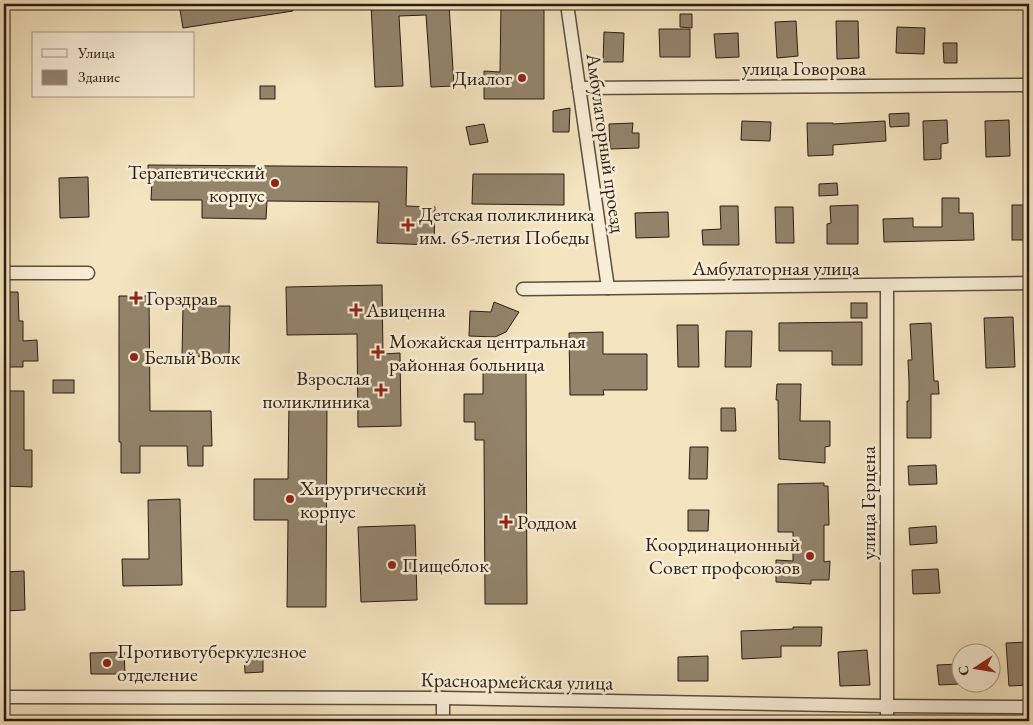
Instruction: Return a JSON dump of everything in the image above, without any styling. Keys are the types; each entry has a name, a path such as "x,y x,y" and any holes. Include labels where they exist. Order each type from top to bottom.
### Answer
{"street":[{"name":"Амбулаторный проезд","path":"567,4 608,288"},
{"name":"улица Говорова","path":"579,88 1029,84"},
{"path":"4,273 88,273"},
{"name":"Амбулаторная улица","path":"522,288 887,286 1029,283"},
{"name":"улица Герцена","path":"887,286 887,721"},
{"name":"Красноармейская улица","path":"4,697 443,698 1029,707"},
{"path":"443,698 443,721"}],"building":[{"path":"179,4 292,4 293,11 183,28"},
{"path":"371,4 449,4 454,86 431,87 426,15 399,16 403,86 375,87"},
{"path":"501,4 544,4 544,99 484,99 484,71 500,72"},
{"path":"680,14 692,14 692,28 680,27"},
{"path":"796,21 798,56 777,58 775,22"},
{"path":"836,21 858,21 859,58 837,59"},
{"path":"897,27 925,28 924,54 896,53"},
{"path":"659,29 690,29 690,57 660,57"},
{"path":"604,32 624,33 623,62 603,62"},
{"path":"738,33 739,57 716,58 714,34"},
{"path":"943,43 957,43 957,63 944,63"},
{"path":"260,86 275,86 275,99 260,99"},
{"path":"570,108 569,132 553,132 553,111"},
{"path":"909,113 909,126 890,127 889,114"},
{"path":"947,120 948,143 941,144 941,159 924,160 923,121"},
{"path":"1009,120 1010,156 986,157 985,121"},
{"path":"742,121 771,122 770,141 741,140"},
{"path":"885,121 886,141 833,145 833,155 808,156 807,123 833,124"},
{"path":"633,123 632,133 639,133 639,148 610,149 609,124"},
{"path":"484,124 488,142 470,145 466,127"},
{"name":"Терапевтический корпус","path":"148,165 407,167 406,206 435,207 434,245 377,243 379,202 267,201 266,219 202,218 202,200 151,200 152,180 148,180"},
{"path":"473,174 564,174 564,205 472,204"},
{"path":"88,177 89,217 60,218 59,178"},
{"path":"837,183 838,195 819,196 819,184"},
{"path":"942,198 959,198 959,213 973,213 974,240 884,242 883,219 913,218 913,227 942,227"},
{"path":"858,205 858,244 827,244 827,224 831,223 830,206"},
{"path":"1012,205 1029,205 1029,240 1012,240"},
{"path":"720,206 738,206 739,245 703,245 702,230 721,229"},
{"path":"775,207 793,207 794,243 776,243"},
{"path":"668,212 669,237 636,238 635,213"},
{"path":"382,285 383,354 400,353 401,426 358,427 357,334 287,335 286,287"},
{"path":"4,292 18,292 19,321 23,321 23,341 37,340 38,361 23,361 23,367 4,367"},
{"path":"119,296 149,296 150,411 211,411 212,446 203,446 203,466 188,466 187,446 140,446 140,473 121,473 121,442 119,442"},
{"path":"494,302 519,312 506,332 495,337 469,336 470,311 491,312"},
{"path":"851,303 867,303 867,318 851,318"},
{"path":"183,306 230,306 229,357 182,356"},
{"path":"1013,317 1015,367 986,368 984,318"},
{"path":"862,322 862,365 832,365 832,351 779,351 779,323"},
{"path":"931,323 934,381 938,381 939,394 931,394 931,438 907,438 907,401 909,401 908,360 912,360 910,324"},
{"path":"677,325 698,325 699,367 678,367"},
{"path":"726,331 752,331 751,367 725,367"},
{"path":"603,332 603,354 647,354 647,390 603,390 604,395 570,395 569,333"},
{"name":"Роддом","path":"526,367 527,604 485,604 484,440 475,440 475,422 464,422 464,394 483,394 483,368"},
{"path":"53,380 74,380 74,393 53,393"},
{"path":"777,384 801,384 800,421 830,421 830,446 825,447 825,463 779,459"},
{"path":"4,391 24,391 24,450 32,450 32,487 4,486"},
{"name":"Хирургический корпус","path":"289,401 327,401 326,607 287,607 288,520 254,520 254,479 288,479"},
{"path":"721,408 735,408 736,431 721,431"},
{"path":"690,447 708,447 707,479 689,479"},
{"path":"936,465 937,484 909,485 908,466"},
{"path":"824,483 824,486 828,486 829,525 824,525 824,562 830,561 829,580 811,580 811,584 776,582 776,560 793,561 793,532 778,532 778,484"},
{"path":"180,499 182,585 123,586 122,559 149,559 148,500"},
{"path":"688,510 709,510 708,531 688,531"},
{"path":"415,525 417,600 361,602 358,527"},
{"path":"936,526 937,543 910,545 909,528"},
{"path":"938,569 940,593 913,594 912,570"},
{"path":"24,571 25,610 4,611 5,572"},
{"path":"793,627 822,627 821,646 781,646 781,657 742,659 741,631 793,629"},
{"path":"1029,642 1029,685 1009,686 1006,643"},
{"path":"867,650 870,685 840,686 838,652"},
{"path":"263,651 263,672 245,673 244,652"},
{"name":"Противотуберкулезное отделение","path":"124,652 125,674 91,674 90,653"},
{"path":"708,656 708,681 678,681 678,657"},
{"path":"950,664 950,684 939,685 937,665"}],"place":[{"name":"Диалог","path":"522,78"},
{"name":"Терапевтический корпус","path":"275,183"},
{"name":"Детская поликлиника им. 65-летия Победы","path":"408,225"},
{"name":"Горздрав","path":"136,298"},
{"name":"Авиценна","path":"356,310"},
{"name":"Можайская центральная районная больница","path":"378,352"},
{"name":"Белый Волк","path":"134,357"},
{"name":"Взрослая поликлиника","path":"381,390"},
{"name":"Хирургический корпус","path":"290,499"},
{"name":"Роддом","path":"506,522"},
{"name":"Координационный Совет профсоюзов","path":"810,556"},
{"name":"Пищеблок","path":"392,565"},
{"name":"Противотуберкулезное отделение","path":"107,663"}]}
